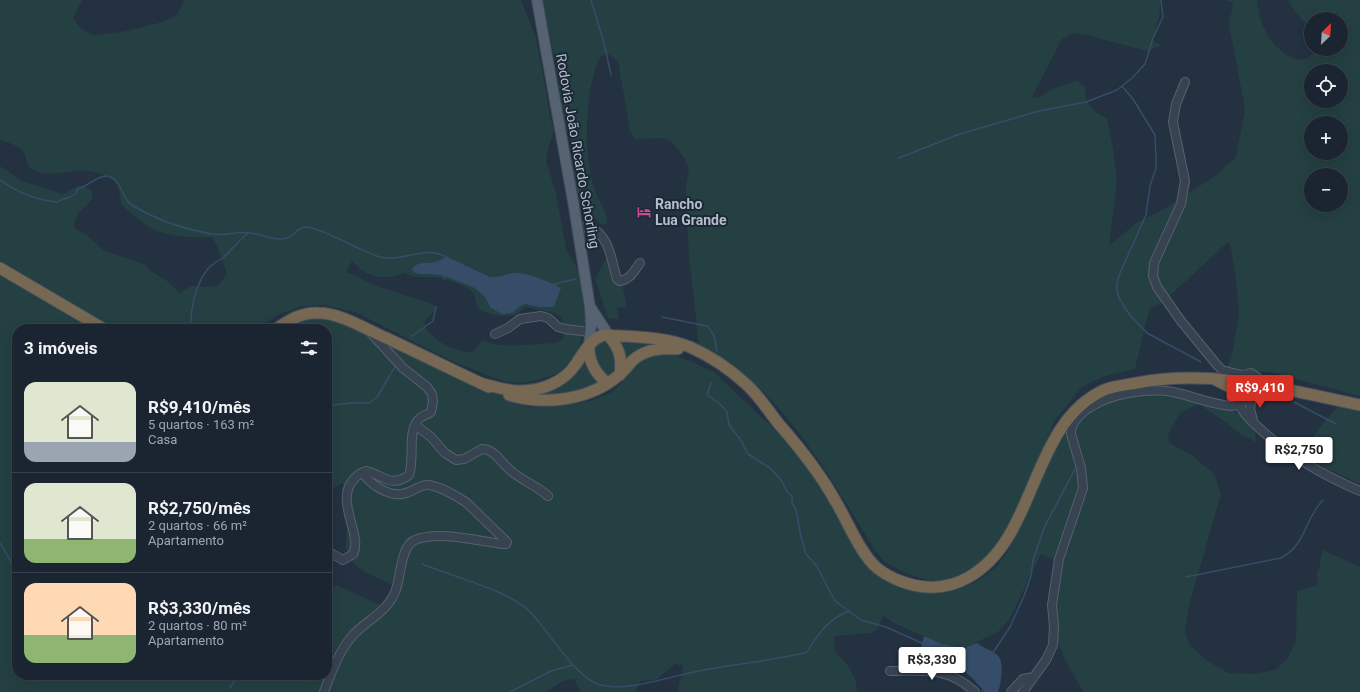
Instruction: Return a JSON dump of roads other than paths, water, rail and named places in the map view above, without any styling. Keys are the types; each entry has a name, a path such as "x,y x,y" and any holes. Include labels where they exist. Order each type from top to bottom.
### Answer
{"highway":[{"path":"0,268 95,324"},
{"path":"284,324 301,315 319,313 336,316 368,329 510,396 530,401 574,397 594,391 620,375 637,357 650,350 665,348 680,350 691,353 720,369 763,404"},
{"path":"484,384 519,391 550,386 564,377 575,366 589,345 596,338 603,335 656,339 678,343 690,348 710,358 747,384 812,462 867,557 877,568 898,580 916,586 931,588 951,585 962,581 978,572 1001,549 1060,429 1083,402 1105,390 1146,381 1189,377 1210,378 1255,389 1278,388 1360,405"},
{"path":"609,336 620,352 620,375"},
{"path":"589,345 589,352 595,372 607,384"},
{"path":"1255,389 1278,388"}],"main road":[{"name":"Rodovia João Ricardo Schorling","path":"537,0 578,228 590,307 589,345"},
{"name":"Rodovia João Ricardo Schorling","path":"590,307 609,336"}],"street":[{"path":"1185,82 1176,104 1173,122 1185,181 1184,192 1181,204 1154,263 1152,276 1157,287 1172,309 1217,365 1239,384"},
{"path":"578,228 590,227 601,235 606,242 617,279 620,281 629,278 640,263"},
{"path":"495,334 508,328 520,319 541,316 548,318 558,327 565,330 590,332"},
{"path":"332,554 343,560 347,559 355,550 356,544 349,519 347,498 348,488 352,481 357,475 366,471 393,482 400,481 409,475 412,466 412,447 415,426 420,418 431,412 433,402 432,394 427,387 398,363 368,329"},
{"path":"1224,405 1231,400 1239,384"},
{"path":"1239,384 1239,405 1255,424 1280,446 1298,459 1316,470 1360,491"},
{"path":"1023,692 1046,660 1053,645 1054,626 1052,605 1059,559 1084,488 1081,468 1071,434 1071,428 1076,418 1085,410 1106,399 1122,395 1151,391 1172,392 1224,405 1239,405 1255,389"},
{"path":"1255,389 1250,409 1255,424"},
{"path":"415,426 431,437 445,453 456,460 464,459 482,449 492,452 512,472 534,485 548,496"},
{"path":"332,675 347,643 357,631 388,604 395,593 405,550 414,540 433,537 446,537 502,544 506,544 507,542 467,503 459,498 432,486 426,485 406,493 391,493 382,489 368,479 365,476 366,471"},
{"path":"890,671 936,671 962,680 975,692"},
{"path":"1011,692 1023,679 1034,677"},
{"path":"324,692 330,680"}],"water":[{"path":"447,257 490,277 521,273 539,278 561,288 554,307 539,307 525,304 520,306 512,313 502,314 491,308 484,296 475,288 445,276 415,273 412,269 414,266 439,261"},
{"path":"924,636 942,644 964,648 977,643 994,653 1001,660 1002,669 998,692 985,692 976,682 958,667 946,662 929,659 923,655 920,652"}],"waterway":[{"path":"591,0 604,43 611,75"},
{"path":"899,158 957,135 1039,111 1086,102 1117,90 1132,78 1145,64 1153,38 1163,17 1161,0"},
{"path":"1122,86 1133,99 1155,135 1156,168 1150,186 1146,215 1117,283 1119,298 1129,314 1147,333 1201,362"},
{"path":"0,180 27,195 57,202 76,194 77,189 95,179 107,176 119,184 128,202 132,205 160,219 191,229 212,234 251,233 282,239 290,237 301,228 308,227 322,231 381,257 395,258 433,253 441,254 448,258"},
{"path":"191,324 194,298 203,276 210,266 224,257 248,233"},
{"path":"444,279 446,275"},
{"path":"551,285 575,279"},
{"path":"412,336 433,321 436,307"},
{"path":"662,317 707,326 714,335 717,351"},
{"path":"332,405 369,403 377,397 396,365"},
{"path":"711,383 707,395 719,403 727,412 729,425 740,439 748,454 770,468 781,480 788,493 792,496 792,503 796,509 806,554 816,565 835,601 861,620 886,627 924,644"},
{"path":"1294,402 1336,424"},
{"path":"992,654 1010,627 1024,596 1031,576 1033,560 1044,528 1075,469"},
{"path":"1186,577 1281,558 1296,546 1301,539 1312,515 1323,500"},
{"path":"0,543 12,563"},
{"path":"422,564 496,591 522,605 539,622 573,665 582,674 591,681 600,685 611,687 636,685 725,666 804,653 807,652 829,623 849,611"},
{"path":"510,692 551,671 573,665"},
{"path":"230,688 235,680"},
{"path":"982,692 984,688"}],"place":[{"name":"Rancho Lua Grande","path":"644,212"}]}
